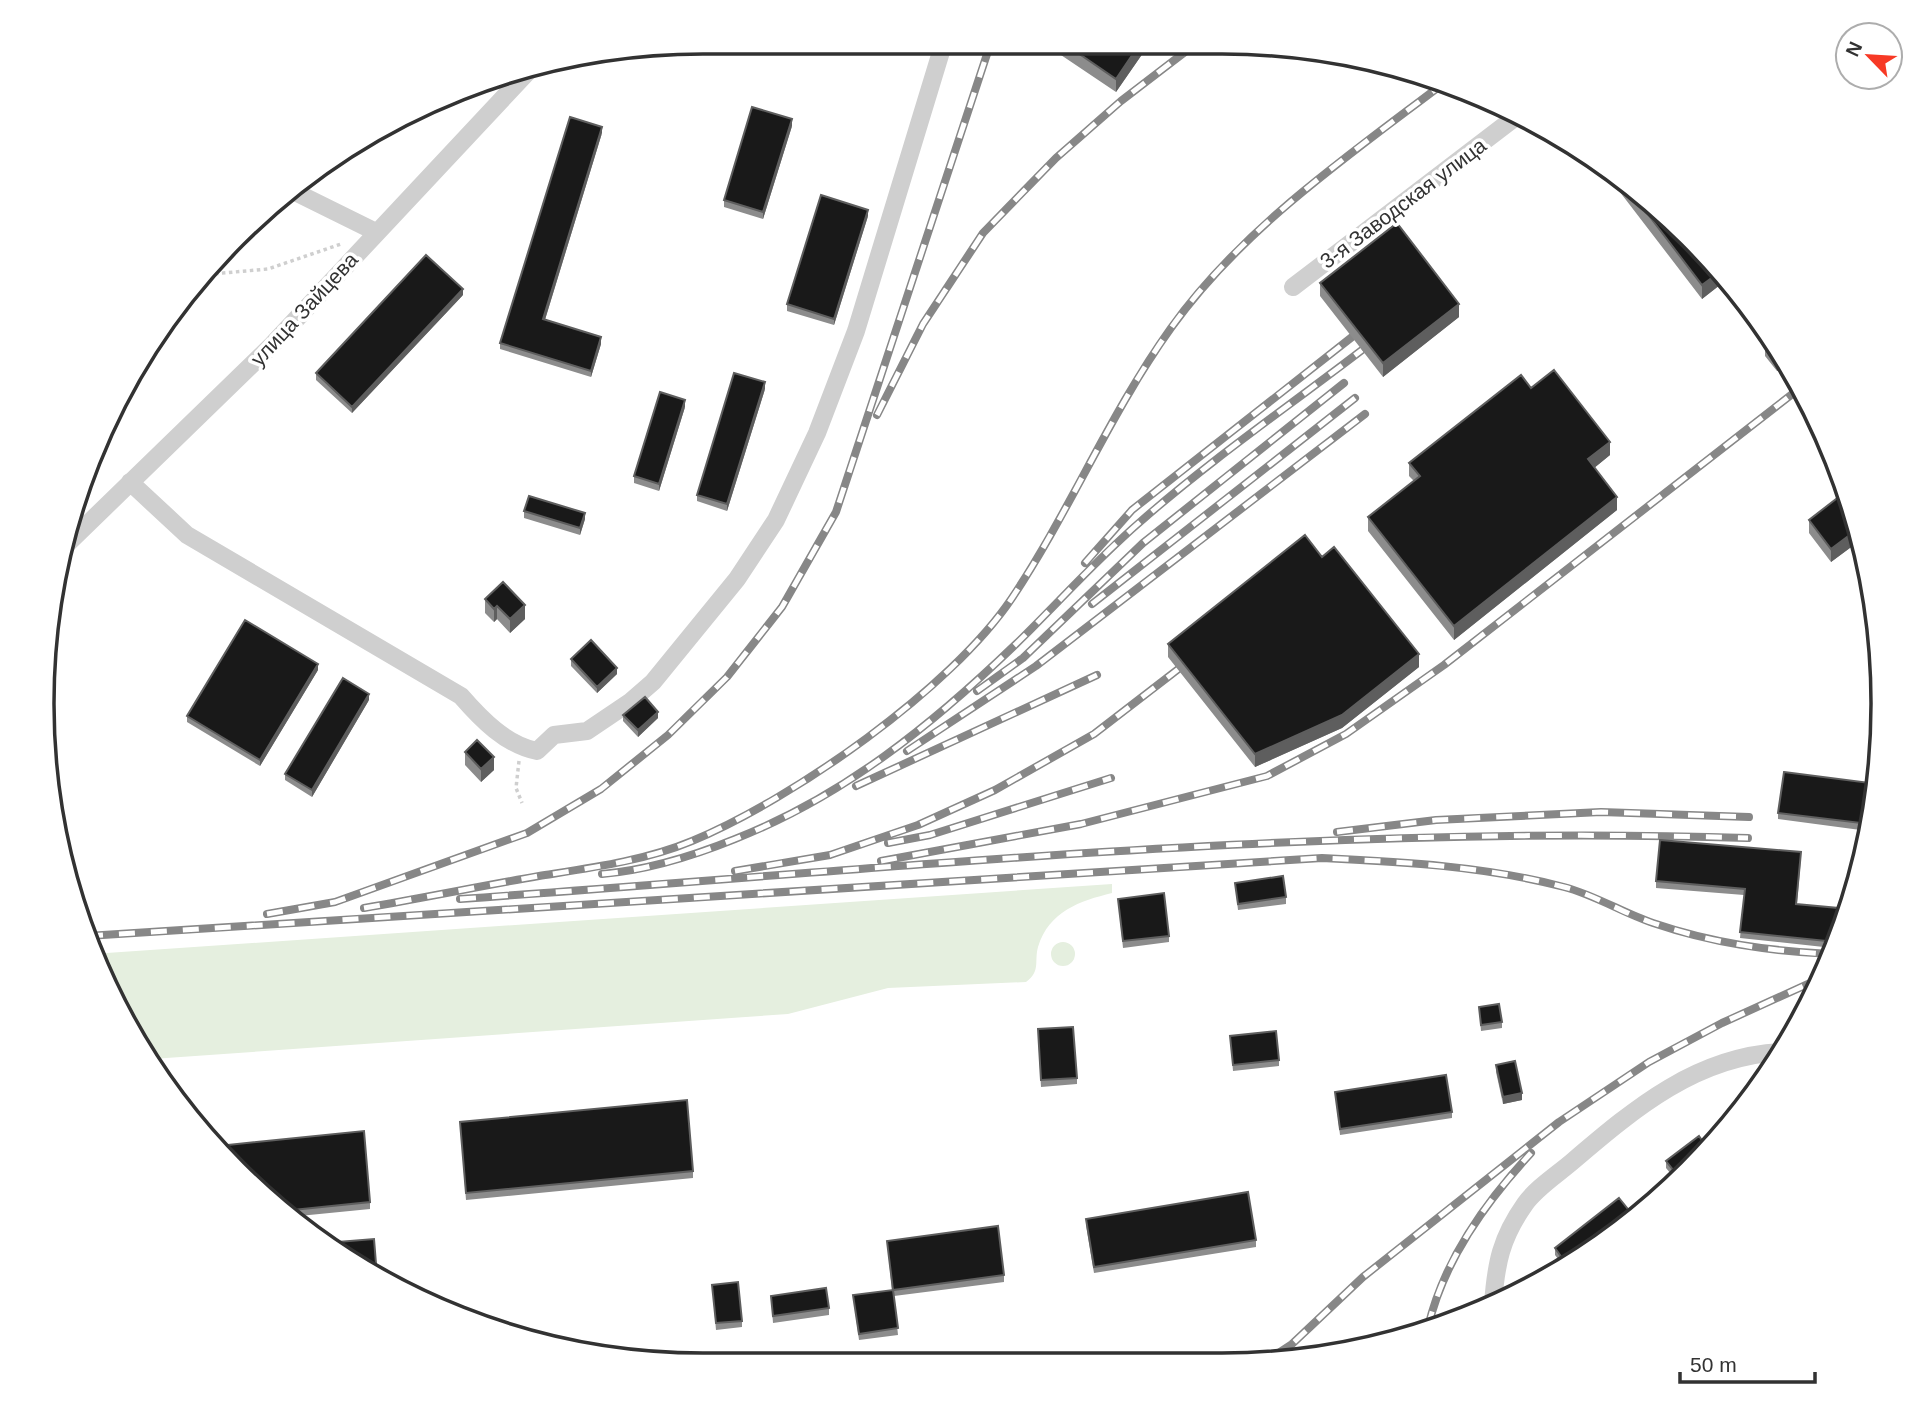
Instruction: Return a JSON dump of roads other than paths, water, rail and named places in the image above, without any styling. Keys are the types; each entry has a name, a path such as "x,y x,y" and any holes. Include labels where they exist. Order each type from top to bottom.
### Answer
{"street":[{"path":"130,482 187,535 461,696 477,715 520,748 537,751 554,735 587,731 646,689 737,579 776,520 817,433 856,331 940,54"},
{"name":"улица Зайцева","path":"76,535 272,345 517,82"},
{"name":"3-я Заводская улица","path":"1293,287 1510,121"},
{"path":"300,194 376,232"},
{"path":"1494,1293 1497,1261 1526,1202 1535,1194 1632,1111 1681,1080 1741,1057 1768,1054"}],"railway":[{"path":"267,914 335,902 527,833 601,789 668,735 727,677 782,607 836,512 987,54"},
{"path":"877,415 923,324 983,233 1056,158 1121,101 1182,54"},
{"path":"364,908 617,863 674,848 732,822 776,798 867,738 911,704 950,668 985,633 1012,598 1053,531 1149,360 1199,292 1229,259 1296,197 1434,90"},
{"path":"1085,563 1132,510 1352,337"},
{"path":"602,874 670,861 735,839 813,802 885,756 984,674 1108,551 1166,499 1362,350"},
{"path":"977,691 1023,658 1143,543 1344,383"},
{"path":"881,861 1081,824 1267,776 1346,734 1444,665 1792,394"},
{"path":"1092,604 1355,398"},
{"path":"907,751 1036,666 1365,414"},
{"path":"735,871 830,855 918,825 995,790 1094,734 1194,657"},
{"path":"856,786 1097,675"},
{"path":"888,843 930,835 1111,778"},
{"path":"1337,832 1436,820 1601,812 1749,817"},
{"path":"460,899 942,863 1264,843 1587,835 1748,838"},
{"path":"98,935 1322,858 1414,863 1504,874 1575,890 1642,919 1697,936 1763,948 1820,953"},
{"path":"1284,1349 1363,1277 1559,1122 1649,1062 1722,1023 1807,985"},
{"path":"1431,1318 1444,1279 1468,1234 1482,1212 1531,1153"}]}
